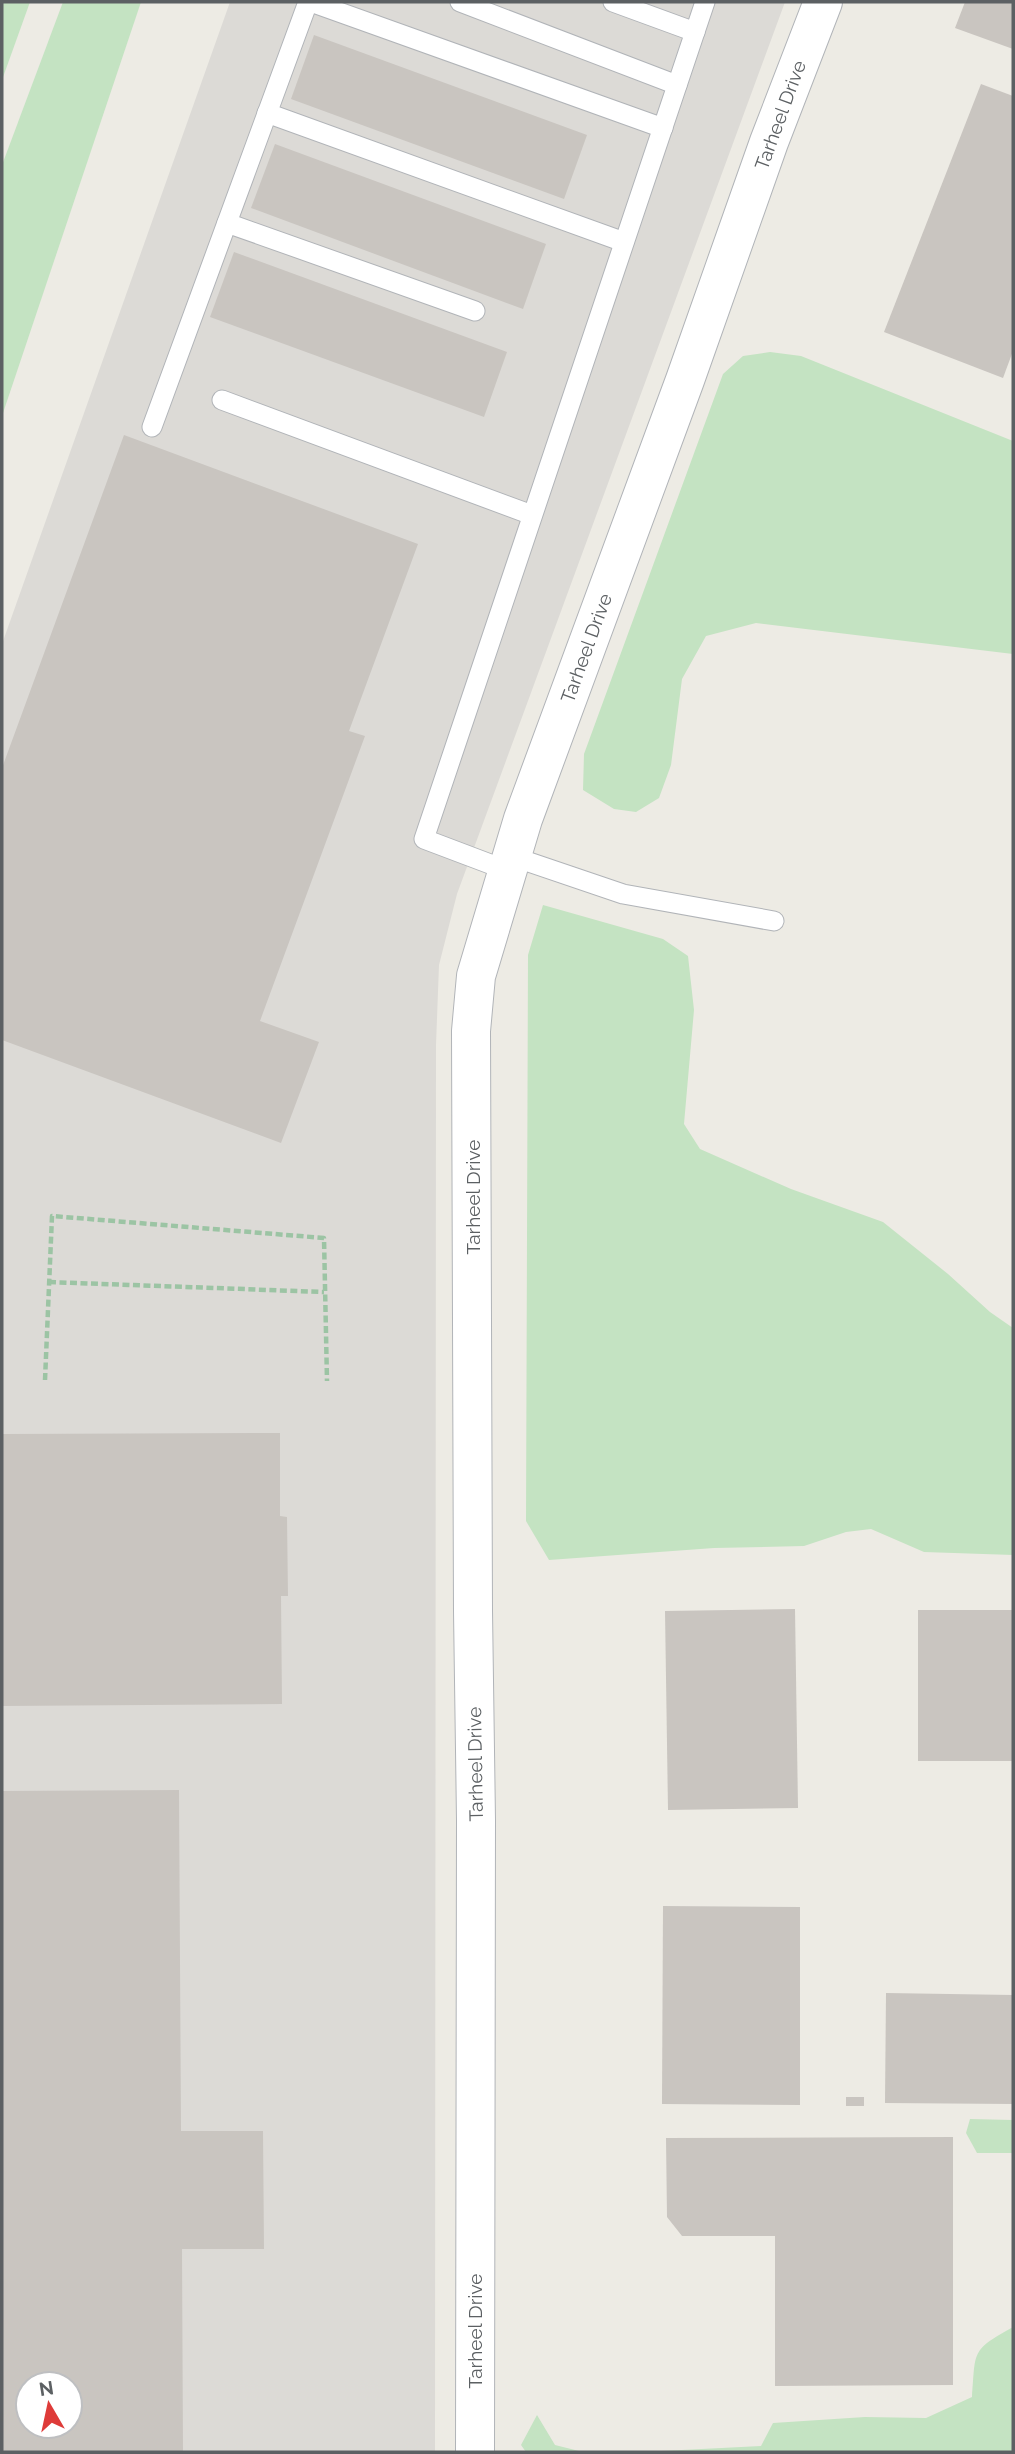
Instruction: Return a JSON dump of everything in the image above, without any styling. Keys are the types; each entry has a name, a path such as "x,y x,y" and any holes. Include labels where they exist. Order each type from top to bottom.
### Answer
{"street":[{"name":"Tarheel Drive","path":"475,2452 476,1812 471,1031 475,976 509,863 822,2"}],"lane":[{"path":"152,427 310,2 663,128"},
{"path":"460,2 677,85"},
{"path":"613,2 695,32"},
{"path":"705,2 424,839 623,894 774,922"},
{"path":"267,113 624,242"},
{"path":"227,223 475,311"},
{"path":"222,400 532,515"}],"path":[{"path":"45,1380 52,1216 324,1238 327,1381"},
{"path":"49,1282 324,1292"}],"shaded area":[{"path":"230,2 785,2 457,894 439,965 436,1045 435,2452 2,2452 2,644"}],"green space":[{"path":"2,2 30,2 2,80"},
{"path":"63,2 141,2 2,416 2,165"},
{"path":"770,352 801,356 1013,441 1013,654 756,623 706,636 682,679 671,765 659,798 636,812 614,809 583,790 584,754 723,374 743,356"},
{"path":"543,905 663,939 688,956 694,1010 684,1124 700,1149 791,1189 883,1222 990,1312 1013,1328 1013,1555 924,1552 871,1529 846,1532 804,1546 714,1548 549,1560 526,1521 528,955"},
{"path":"970,2119 1013,2120 1013,2153 977,2153 966,2133"},
{"path":"1013,2327 1013,2452 642,2452 761,2446 773,2423 865,2417 926,2418 972,2397 978,2354 989,2342"},
{"path":"537,2415 555,2445 583,2452 526,2452 521,2445"}],"building":[{"path":"965,2 1013,2 1013,49 955,28"},
{"path":"314,35 587,135 564,199 291,99"},
{"path":"981,84 1013,96 1013,351 1003,378 884,332"},
{"path":"275,144 546,244 523,309 251,208"},
{"path":"234,252 507,352 484,417 210,317"},
{"path":"124,435 418,544 349,731 365,736 260,1021 319,1042 281,1143 2,1040 2,768"},
{"path":"280,1433 280,1516 287,1517 288,1596 281,1596 282,1704 2,1706 2,1434"},
{"path":"795,1609 798,1808 668,1810 665,1611"},
{"path":"918,1610 1013,1610 1013,1761 918,1761"},
{"path":"179,1790 181,2131 263,2131 264,2249 182,2249 183,2452 2,2452 2,1791"},
{"path":"663,1906 800,1907 800,2105 662,2104"},
{"path":"886,1993 1013,1995 1013,2104 885,2103"},
{"path":"846,2097 864,2097 864,2106 846,2106"},
{"path":"953,2137 953,2385 775,2386 775,2236 682,2236 667,2217 666,2138"}]}
